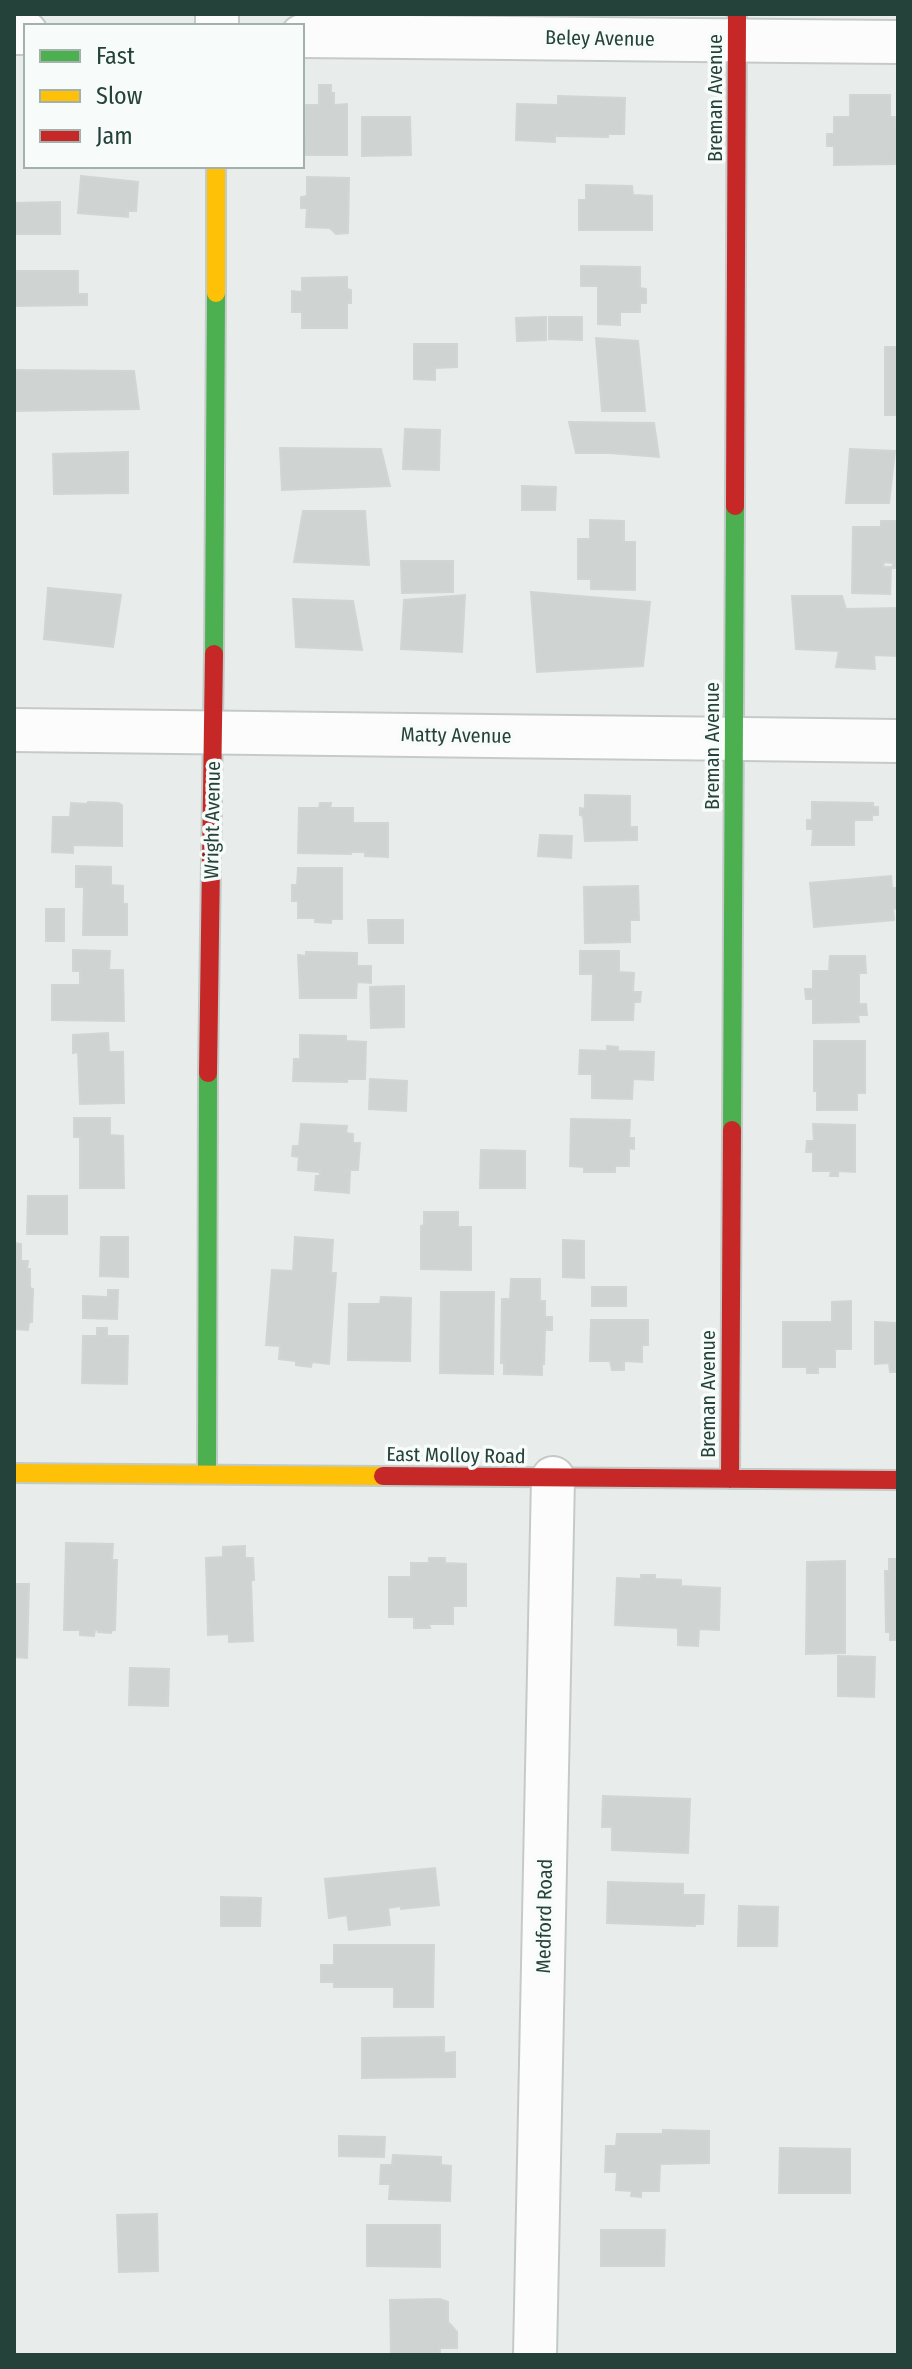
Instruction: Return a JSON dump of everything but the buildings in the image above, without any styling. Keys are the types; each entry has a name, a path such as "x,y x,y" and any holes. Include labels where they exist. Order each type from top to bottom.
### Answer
{"street":[{"name":"Beley Avenue","path":"304,36 737,27 898,42"},
{"name":"Breman Avenue","path":"730,1479 737,27"},
{"name":"Wright Avenue","path":"207,1474 216,168"},
{"name":"Matty Avenue","path":"14,730 898,741"},
{"name":"East Molloy Road","path":"14,1473 898,1480"},
{"name":"Medford Road","path":"535,2355 553,1478"}],"traffic: fast":[{"path":"214,654 216,293"},
{"path":"732,1130 735,506"},
{"path":"207,1474 208,1073"}],"traffic: slow":[{"path":"216,168 216,293"},
{"path":"14,1473 383,1476"}],"traffic: jam":[{"path":"735,506 737,14"},
{"path":"208,1073 214,654"},
{"path":"730,1479 732,1130"},
{"path":"383,1476 898,1480"}]}
